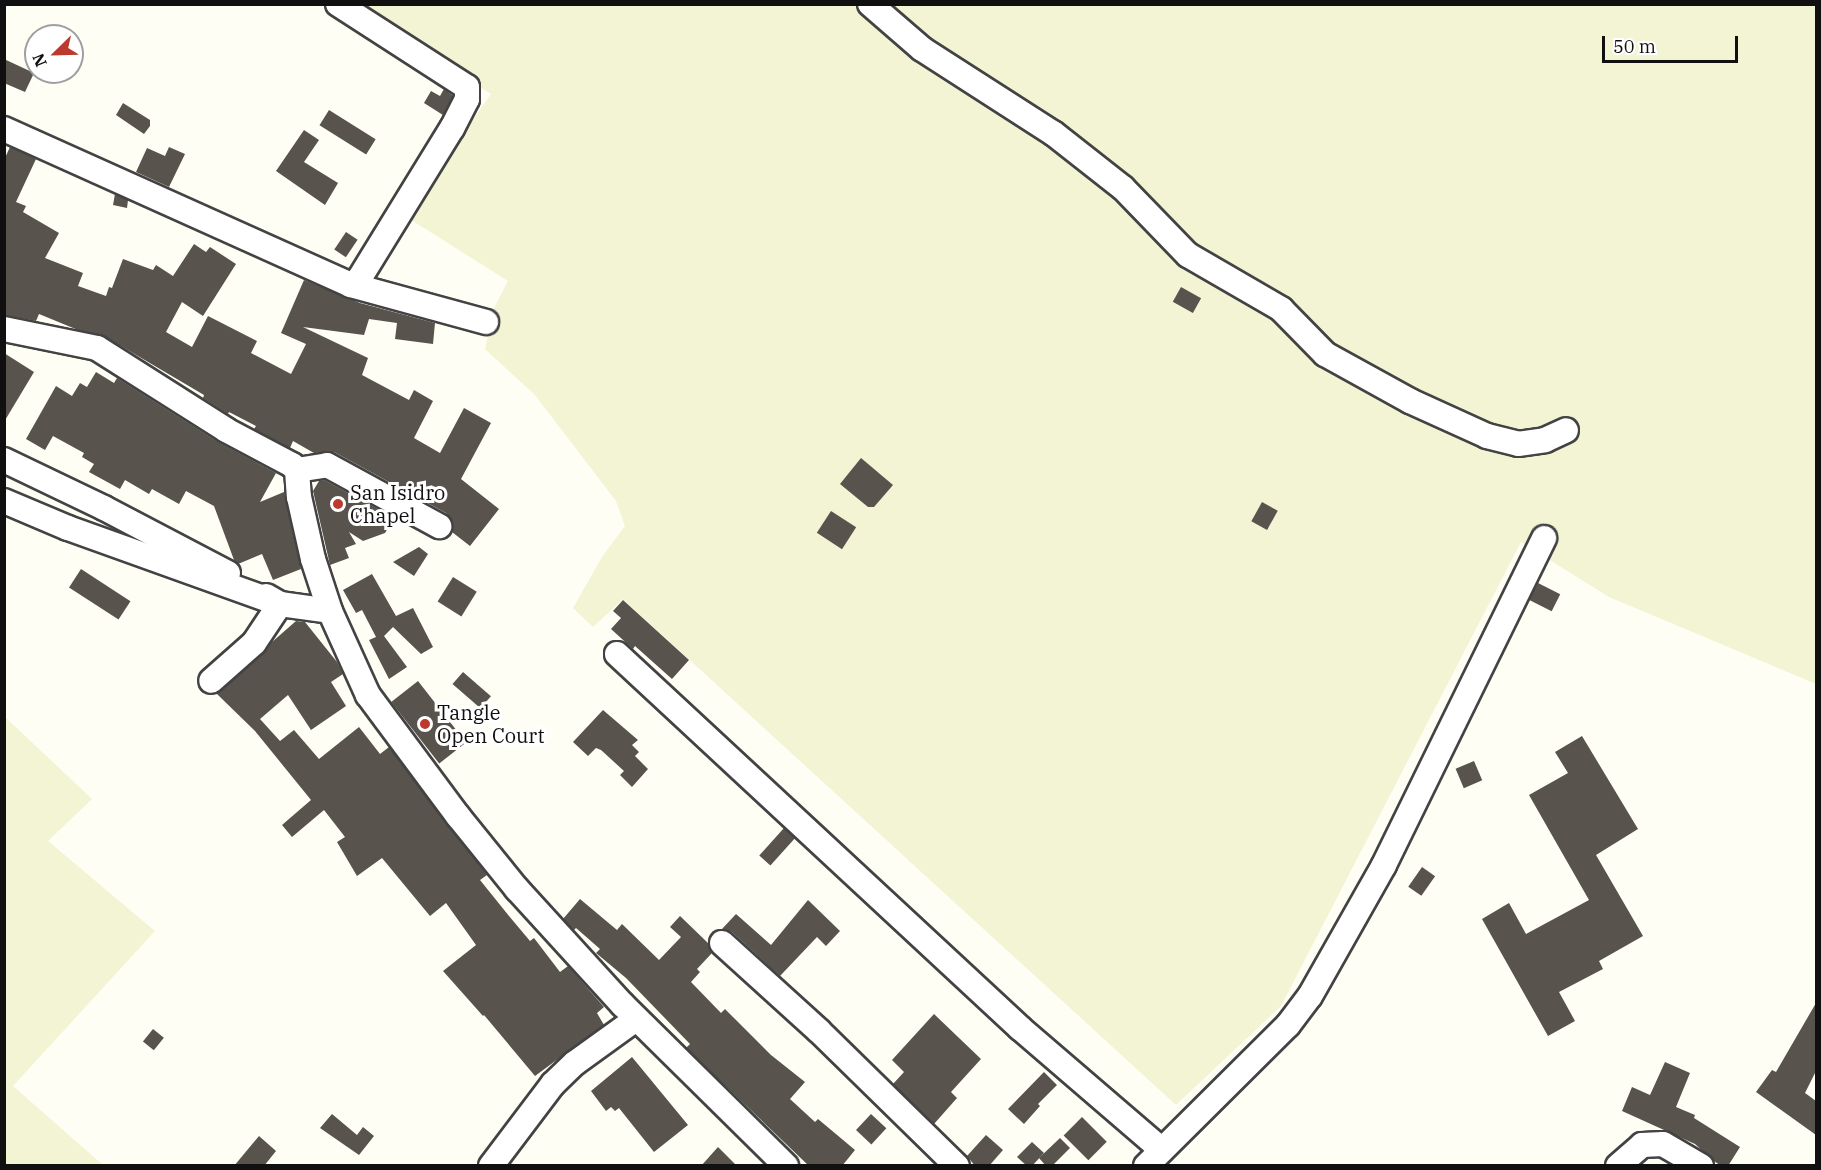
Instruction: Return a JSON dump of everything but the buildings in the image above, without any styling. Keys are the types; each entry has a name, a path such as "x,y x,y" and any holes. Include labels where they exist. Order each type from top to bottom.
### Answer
{"street":[{"path":"338,4 467,87 467,99 452,128 359,279 351,285"},
{"path":"870,4 922,49 1053,133 1123,188 1188,255 1281,309 1325,354 1410,401 1487,436 1518,444 1545,440 1566,430"},
{"path":"4,129 351,285 486,322"},
{"path":"4,329 97,348 226,430 285,460 297,470 299,497 313,559 330,611 368,695 458,816 517,889 636,1019 786,1166"},
{"path":"4,460 212,564 280,604"},
{"path":"297,470 327,465 439,526"},
{"path":"4,501 68,528 280,604 330,611"},
{"path":"617,654 1020,1028 1154,1158 1288,1025 1310,996 1383,865 1544,537"},
{"path":"211,681 254,643 280,604"},
{"path":"722,943 819,1031 957,1166"},
{"path":"491,1166 553,1084 575,1064 636,1019"},
{"path":"1618,1166 1642,1145 1663,1144 1701,1166"}],"green space":[{"path":"349,5 1816,5 1816,684 1609,597 1521,542 1281,1006 1176,1105 623,599 593,627 573,608 602,557 625,526 616,501 535,395 485,349 494,308 508,281 405,216 491,94"},
{"path":"4,716 92,799 48,841 155,931 13,1086 103,1165 5,1165"}],"place":[{"name":"San Isidro Chapel","path":"338,504"},
{"name":"Tangle Open Court","path":"425,724"}]}
